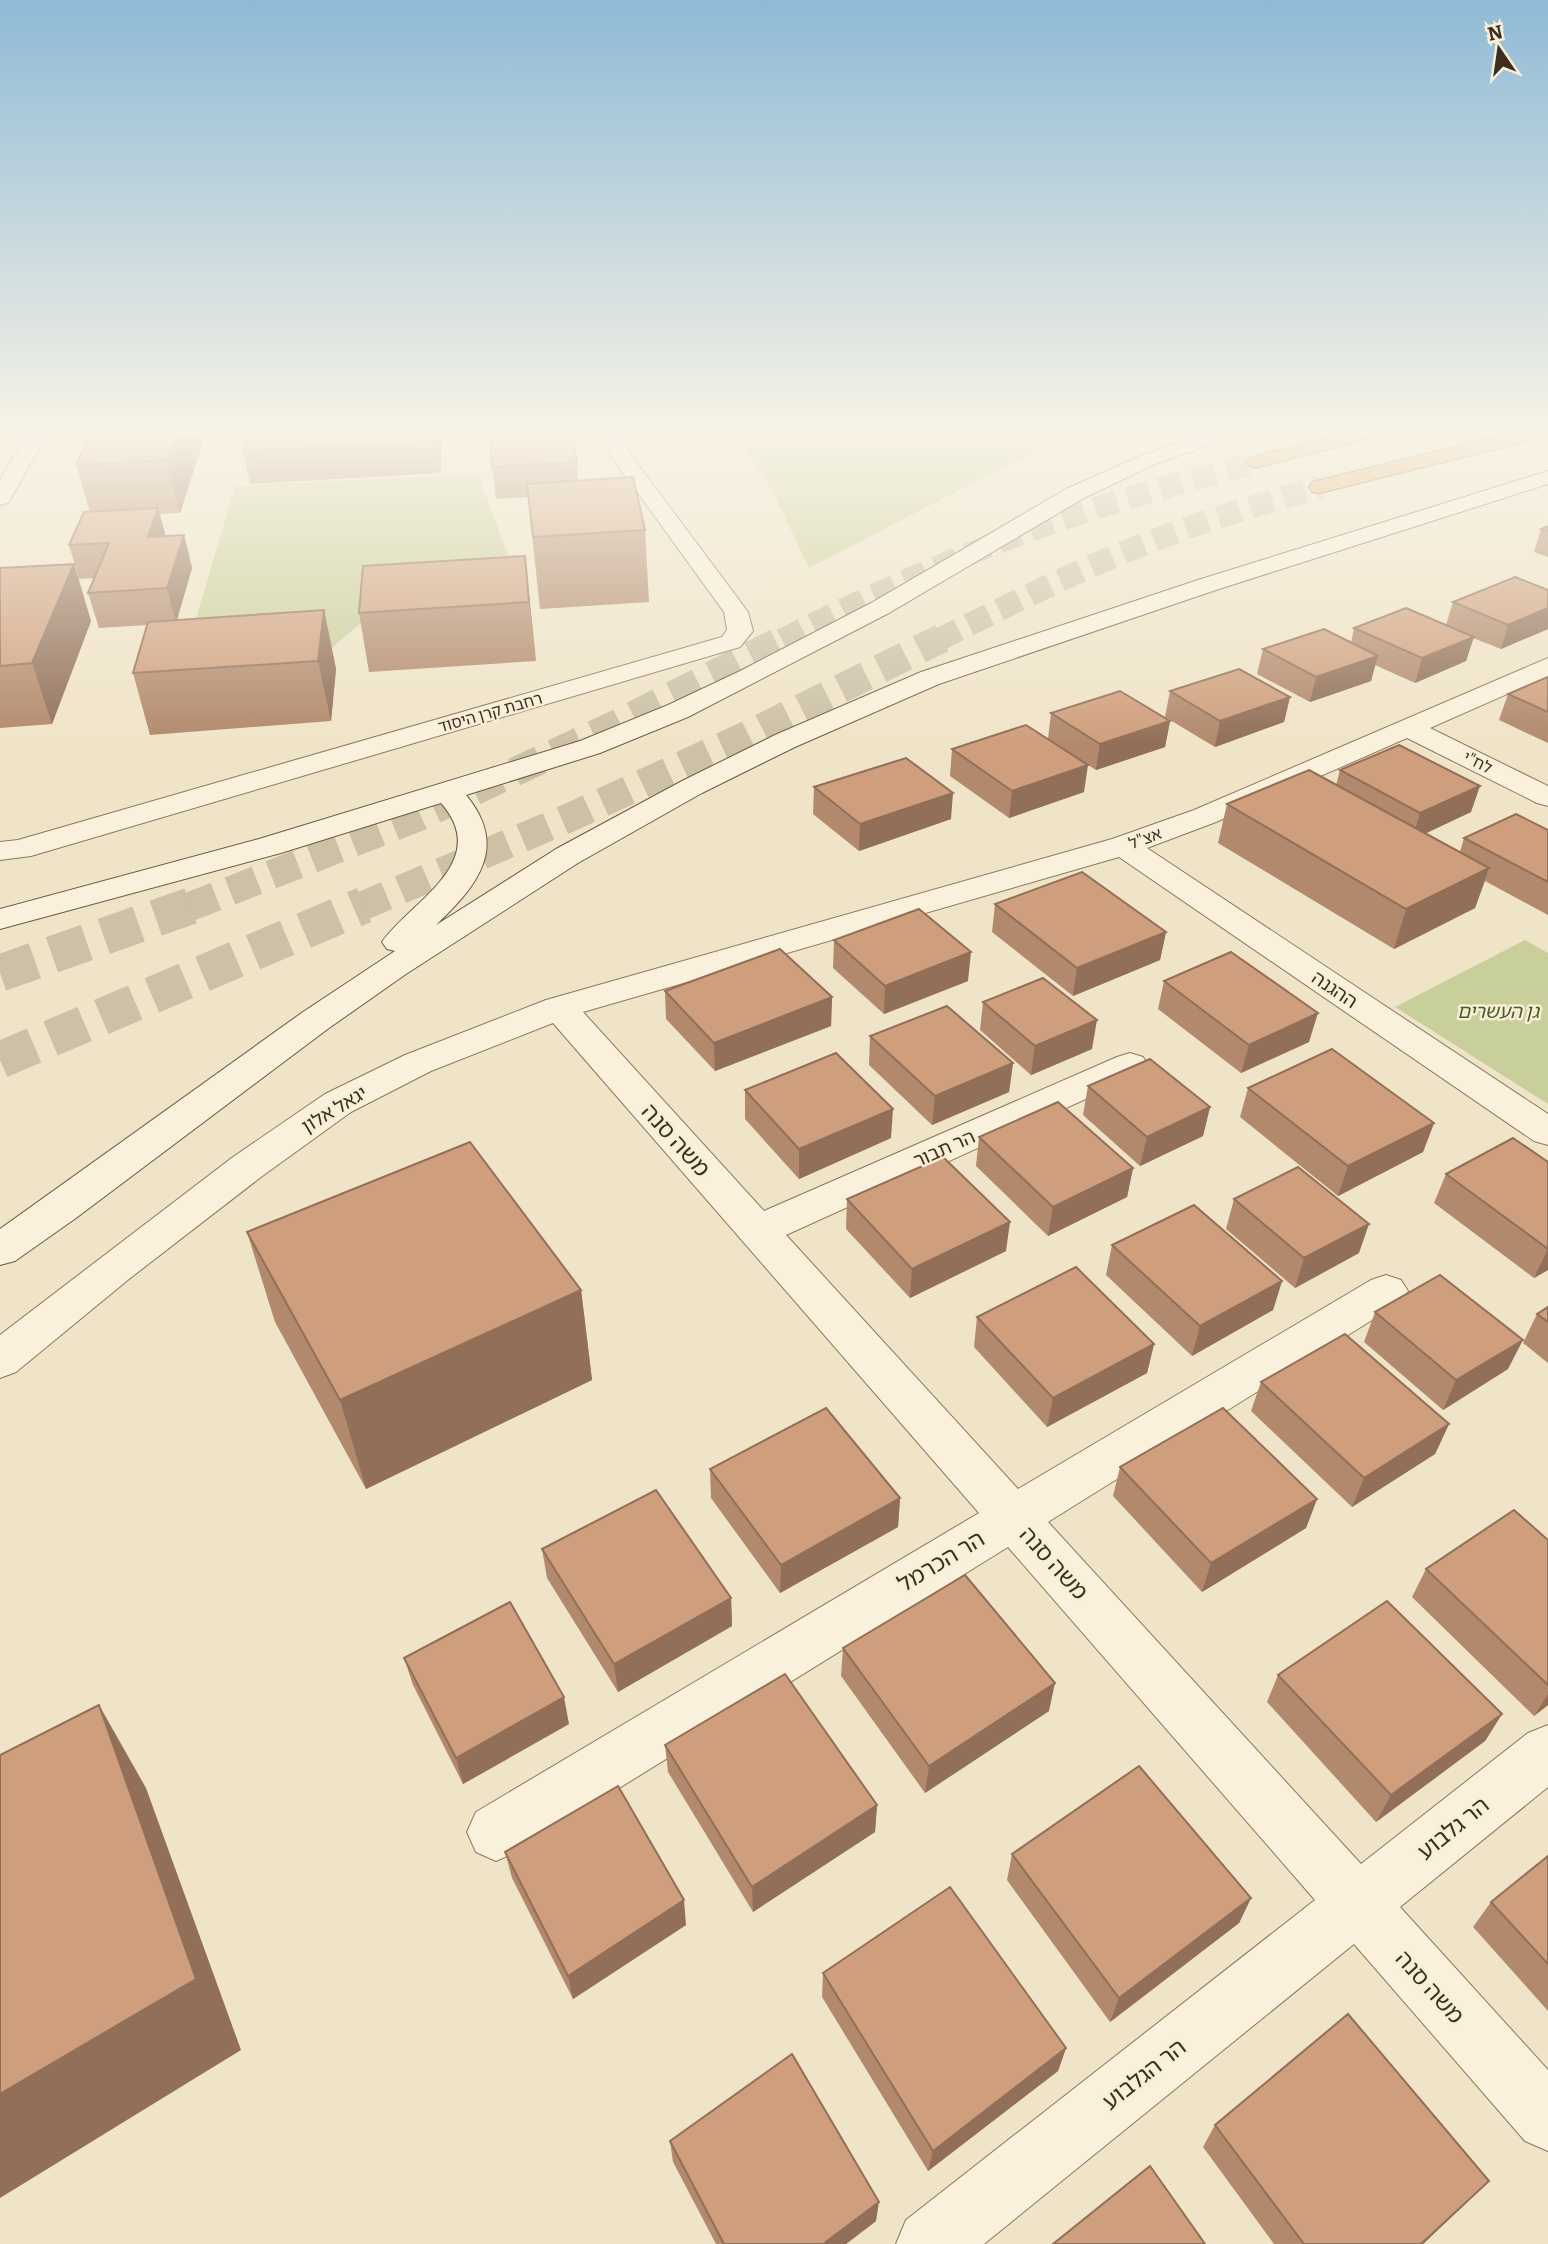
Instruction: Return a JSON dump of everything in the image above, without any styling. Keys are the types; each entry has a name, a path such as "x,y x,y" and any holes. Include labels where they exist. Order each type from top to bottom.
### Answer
{"street":[{"name":"רחבת קרן היסוד","path":"0,851 20,849 731,642 740,631 736,612 680,536"},
{"path":"0,919 271,846 590,747 678,711 880,608 1003,536"},
{"path":"0,1250 62,1208 316,1020 567,856 692,787 862,706 930,678 1367,536"},
{"name":"אצ\"ל","path":"723,960 1123,846 1205,816 1548,666"},
{"name":"לח\"י","path":"1409,728 1548,797"},
{"path":"316,1020 442,901 464,870 473,840 468,820 448,793"},
{"name":"ההגנה","path":"1123,846 1548,1132"},
{"name":"יגאל אלון","path":"0,1360 125,1259 247,1167 338,1103 418,1063 559,1008 723,960"},
{"name":"משה סנה","path":"559,1008 1548,2118"},
{"name":"הר תבור","path":"757,1231 1130,1065"},
{"name":"הר הכרמל","path":"496,1832 1386,1291"},
{"name":"הר גלבוע","path":"1357,1904 1548,1752"},
{"name":"הר הגלבוע","path":"930,2244 1357,1904"}],"green space":[{"path":"220,536 501,536 508,555 518,607 370,615 326,653 184,660"},
{"path":"794,536 871,536 809,568"},
{"name":"גן העשרים","path":"1525,940 1548,953 1548,1104 1395,1007"}],"building":[{"path":"73,536 184,536 167,588 88,593 109,543 69,545"},
{"path":"525,556 529,602 359,613 363,566"},
{"path":"74,564 32,663 0,666 0,568"},
{"path":"1515,577 1548,590 1548,608 1508,625 1453,602"},
{"path":"1406,608 1474,637 1422,658 1354,628"},
{"path":"324,610 318,661 133,673 148,622"},
{"path":"1324,629 1378,656 1316,677 1263,649"},
{"path":"1239,669 1290,697 1220,721 1170,691"},
{"path":"1548,677 1548,712 1508,694"},
{"path":"1120,691 1170,721 1100,744 1051,713"},
{"path":"1026,725 1088,765 1012,791 952,749"},
{"path":"1399,745 1480,786 1420,813 1340,770"},
{"path":"906,758 953,793 860,824 814,787"},
{"path":"1309,770 1489,868 1406,909 1227,804"},
{"path":"1516,814 1548,830 1548,882 1464,838"},
{"path":"1082,872 1166,932 1077,968 995,904"},
{"path":"919,909 971,952 885,986 834,940"},
{"path":"780,949 832,997 714,1043 665,991"},
{"path":"1231,952 1318,1013 1249,1045 1164,981"},
{"path":"1043,978 1097,1020 1035,1046 983,1002"},
{"path":"947,1006 1013,1063 935,1096 870,1036"},
{"path":"1332,1049 1434,1123 1348,1166 1248,1088"},
{"path":"836,1053 893,1109 799,1149 745,1090"},
{"path":"1150,1059 1210,1107 1147,1137 1088,1086"},
{"path":"1058,1102 1133,1168 1053,1207 979,1137"},
{"path":"1513,1138 1548,1162 1548,1249 1446,1174"},
{"path":"470,1142 581,1290 340,1400 247,1232"},
{"path":"943,1157 1010,1222 912,1269 847,1199"},
{"path":"1298,1167 1369,1224 1304,1258 1234,1199"},
{"path":"1194,1205 1282,1281 1200,1326 1112,1245"},
{"path":"1076,1267 1154,1344 1053,1398 977,1317"},
{"path":"1440,1275 1523,1340 1456,1380 1375,1312"},
{"path":"1548,1307 1548,1322 1537,1314"},
{"path":"1345,1334 1449,1424 1364,1478 1261,1382"},
{"path":"826,1408 900,1498 781,1565 710,1469"},
{"path":"1223,1408 1317,1499 1211,1563 1120,1467"},
{"path":"656,1490 731,1598 614,1664 542,1549"},
{"path":"1514,1510 1548,1540 1548,1685 1426,1569"},
{"path":"965,1575 1055,1683 929,1766 843,1648"},
{"path":"1387,1601 1502,1714 1391,1795 1278,1675"},
{"path":"510,1602 564,1697 456,1758 404,1658"},
{"path":"785,1674 877,1805 752,1887 665,1745"},
{"path":"99,1705 196,1979 0,2094 0,1755"},
{"path":"1139,1766 1251,1898 1119,1998 1012,1854"},
{"path":"618,1786 684,1900 568,1976 505,1852"},
{"path":"1548,1856 1548,1964 1491,1902"},
{"path":"950,1887 1066,2048 933,2151 823,1973"},
{"path":"1348,2014 1489,2181 1421,2244 1304,2244 1215,2125"},
{"path":"792,2054 879,2202 823,2244 724,2244 670,2141"},
{"path":"1150,2166 1205,2244 1053,2244"}],"tunnel":[{"path":"784,639 905,581 1016,536"},
{"path":"938,640 1067,577 1166,536"},
{"path":"938,640 942,638"},
{"path":"189,907 418,817 615,725 784,639"},
{"path":"360,907 573,816 748,735 938,640"},
{"path":"0,973 193,905"},
{"path":"0,1060 364,905"}]}
